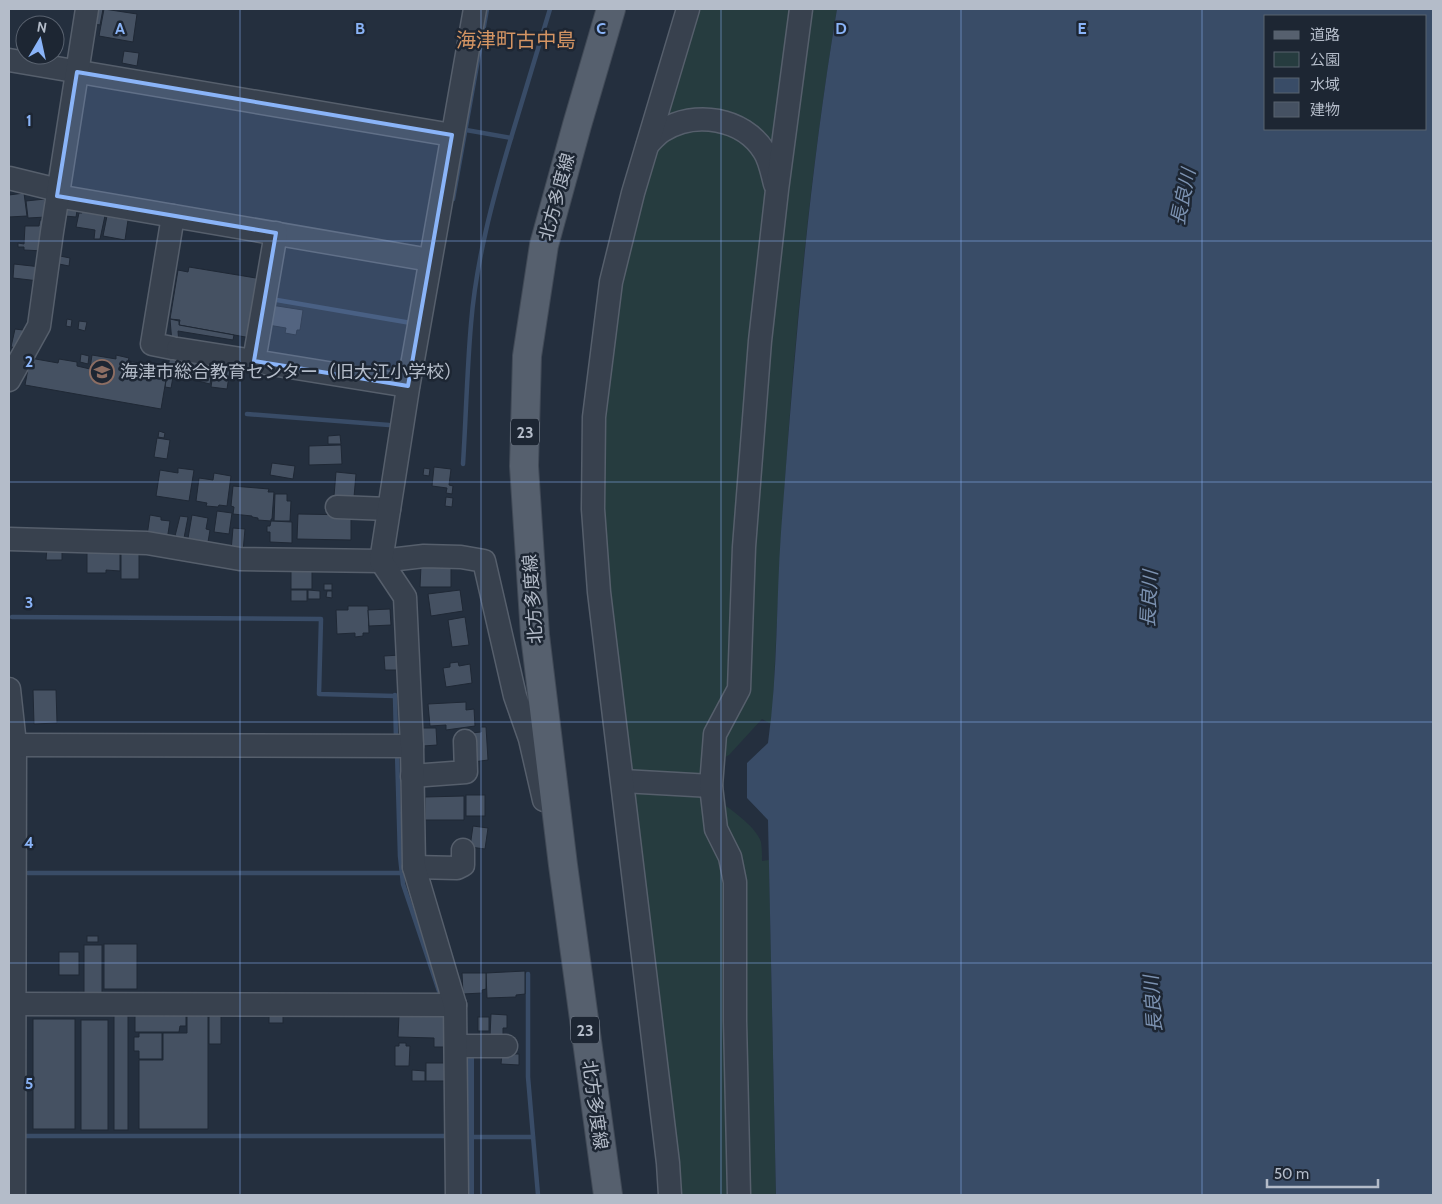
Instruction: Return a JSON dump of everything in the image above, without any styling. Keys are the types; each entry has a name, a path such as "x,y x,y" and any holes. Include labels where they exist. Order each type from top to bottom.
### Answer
{"main road":[{"name":"北方多度線","path":"608,1195 563,865 535,635 524,466 526,356 544,245 611,9"}],"street":[{"path":"9,380 39,326 86,9"},
{"path":"457,1195 456,1005 414,867 412,776 402,746 405,597 381,561 408,386 475,9"},
{"path":"670,1195 668,1163 599,592 593,510 594,418 611,282 633,193 688,9"},
{"path":"739,1195 734,1021 735,882 730,857 716,829 711,786 715,734 739,688 744,547 760,341 800,9"},
{"path":"9,60 452,136"},
{"path":"648,144 662,131 690,120 706,119 736,126 752,136 765,152 777,190"},
{"path":"9,178 58,193 173,216 430,260"},
{"path":"173,216 152,344 408,386"},
{"path":"254,361 276,233"},
{"path":"337,507 389,509"},
{"path":"9,539 147,543 240,559 381,561 424,556 461,557 484,561 515,696 530,739 552,834 563,865"},
{"path":"9,689 12,745 11,1130 14,1195"},
{"path":"412,776 466,772 465,741"},
{"path":"12,745 402,746"},
{"path":"623,781 711,786"},
{"path":"414,867 457,868 463,865 463,850"},
{"path":"12,1004 456,1005"},
{"path":"456,1046 506,1046"}],"highlighted area":[{"path":"77,72 452,135 408,386 254,361 276,233 57,196"}],"green space":[{"path":"695,9 792,9 773,141 768,143 757,136 662,122"},
{"path":"808,9 837,9 812,183 794,357 773,707 771,724 762,719 729,755 723,758 728,730"},
{"path":"690,124 744,138 769,182 731,686 706,774 633,777 606,592 601,414 617,283 654,145"},
{"path":"699,788 728,882 732,1195 676,1195 633,790"},
{"path":"722,803 755,831 761,842 762,861 769,860 776,1195 749,1195 726,831"}],"water":[{"name":"長良川","path":"837,9 1433,9 1433,1195 776,1195 768,820 747,798 747,763 768,743 771,717 779,558 797,335 818,139"},
{"path":"463,1053 474,1054 474,1195 463,1195"}],"building":[{"path":"91,9 103,9 100,25 89,23"},
{"path":"104,9 137,14 133,42 99,36"},
{"path":"124,51 139,53 137,66 122,63"},
{"path":"24,193 27,216 9,217 9,195"},
{"path":"45,199 46,217 28,218 26,201"},
{"path":"67,204 78,205 76,217 65,216"},
{"path":"83,209 106,211 100,239 94,239 95,230 76,227 79,213 82,213"},
{"path":"107,216 128,220 125,240 103,236"},
{"path":"40,220 43,220 44,251 24,250 24,247 18,247 18,243 24,244 25,226 39,226"},
{"path":"60,256 70,258 69,266 59,264"},
{"path":"14,264 41,267 39,281 13,278"},
{"path":"189,267 262,279 251,338 179,325 180,320 170,319 178,270 188,272"},
{"path":"271,305 303,310 300,330 297,330 296,335 285,333 286,328 268,325"},
{"path":"67,319 72,320 71,327 66,326"},
{"path":"170,319 179,321 179,325 234,335 233,340 178,331 179,344 172,343"},
{"path":"79,321 87,322 85,331 78,329"},
{"path":"15,329 23,330 18,348 11,347"},
{"path":"172,343 179,344 171,388 165,387"},
{"path":"81,354 89,356 88,364 80,362"},
{"path":"92,355 116,359 116,355 129,358 128,361 168,368 161,409 25,385 30,358 58,363 59,359 77,362 77,366 90,369"},
{"path":"189,357 214,361 210,384 186,378"},
{"path":"215,360 231,363 227,389 211,387"},
{"path":"179,368 186,369 184,378 177,377"},
{"path":"159,431 165,433 164,438 158,437"},
{"path":"340,435 341,444 328,444 328,436"},
{"path":"157,438 170,440 167,459 154,457"},
{"path":"341,445 342,464 309,465 309,446"},
{"path":"272,463 295,466 293,479 270,475"},
{"path":"434,467 451,469 449,485 453,486 452,494 446,493 447,488 432,486"},
{"path":"178,468 194,470 189,501 156,496 160,470 178,473"},
{"path":"424,468 430,469 429,476 423,475"},
{"path":"336,472 356,474 354,497 334,496"},
{"path":"214,473 231,476 227,506 206,506 207,503 196,501 199,478 213,480"},
{"path":"233,486 269,489 268,492 274,492 271,521 233,514 234,507 231,506"},
{"path":"275,494 287,494 287,501 291,501 290,521 274,521"},
{"path":"446,497 453,498 452,507 445,506"},
{"path":"217,511 232,513 229,534 214,532"},
{"path":"298,514 351,515 351,540 297,539"},
{"path":"150,515 161,517 161,520 170,521 167,540 147,536"},
{"path":"192,515 208,518 206,529 210,530 207,548 187,544"},
{"path":"180,516 188,517 184,538 175,536"},
{"path":"271,521 292,522 292,543 270,542 270,532 267,532 267,526 270,526"},
{"path":"233,528 245,529 243,552 231,551"},
{"path":"121,546 139,546 139,579 121,579"},
{"path":"120,547 120,571 106,570 106,573 87,573 87,549"},
{"path":"47,548 62,548 62,560 46,560"},
{"path":"421,566 451,566 451,587 420,587"},
{"path":"291,570 312,570 312,589 291,589"},
{"path":"324,584 332,584 332,590 324,590"},
{"path":"291,590 307,590 307,601 291,601"},
{"path":"308,590 320,591 320,599 308,599"},
{"path":"460,590 463,611 431,616 428,594"},
{"path":"327,591 332,591 332,598 326,597"},
{"path":"348,606 368,606 369,633 363,633 363,636 355,637 355,633 337,634 336,610 348,610"},
{"path":"390,609 391,625 369,626 368,610"},
{"path":"465,617 469,645 452,647 448,620"},
{"path":"400,655 400,670 385,670 384,656"},
{"path":"458,662 459,666 470,664 472,683 446,687 443,668 450,667 450,663"},
{"path":"33,690 56,690 57,723 34,724"},
{"path":"466,702 466,710 474,709 475,726 446,730 446,725 430,726 428,704"},
{"path":"481,727 486,727 488,760 473,762 471,733 481,732"},
{"path":"422,728 436,728 437,745 423,746"},
{"path":"466,795 485,795 485,816 466,816"},
{"path":"464,796 464,820 425,820 425,797"},
{"path":"473,826 488,828 485,849 470,847"},
{"path":"87,936 98,936 98,942 87,942"},
{"path":"104,944 137,944 137,989 104,989"},
{"path":"84,945 102,945 102,994 84,994"},
{"path":"59,952 79,952 79,975 59,975"},
{"path":"525,971 525,994 516,995 516,997 487,998 486,973"},
{"path":"462,973 486,973 486,989 482,990 482,993 463,994"},
{"path":"221,1012 221,1044 209,1044 209,1013"},
{"path":"135,1013 186,1014 186,1026 180,1026 179,1032 135,1032"},
{"path":"187,1013 208,1013 208,1129 139,1129 139,1060 163,1060 163,1033 187,1033"},
{"path":"269,1013 283,1013 283,1023 269,1023"},
{"path":"491,1014 507,1015 507,1028 503,1028 503,1038 490,1037"},
{"path":"114,1015 128,1015 128,1130 114,1130"},
{"path":"399,1015 447,1016 447,1047 434,1047 434,1038 398,1037"},
{"path":"478,1017 489,1017 489,1031 478,1031"},
{"path":"33,1019 75,1019 75,1129 33,1129"},
{"path":"81,1020 108,1020 108,1130 81,1130"},
{"path":"139,1033 162,1033 162,1059 139,1059 139,1051 134,1051 134,1037 139,1037"},
{"path":"399,1043 406,1043 406,1046 410,1046 409,1066 395,1066 395,1046 399,1046"},
{"path":"502,1054 519,1054 519,1065 501,1064"},
{"path":"426,1063 448,1063 448,1081 426,1081"},
{"path":"412,1070 425,1071 425,1081 412,1081"}],"waterway":[{"path":"453,199 487,9"},
{"path":"511,138 550,9"},
{"path":"463,464 473,300 481,253 511,138 466,130"},
{"path":"271,299 411,323"},
{"path":"247,414 389,425"},
{"path":"12,617 321,619 319,694 395,696"},
{"path":"395,695 396,739"},
{"path":"397,752 400,856 403,884 439,991"},
{"path":"28,873 402,873"},
{"path":"528,974 528,1077 538,1195"},
{"path":"23,1136 450,1136"},
{"path":"470,1137 533,1137"}],"place":[{"name":"海津市総合教育センター（旧大江小学校）","path":"102,372"}],"district":[{"name":"海津町古中島","path":"516,40"}]}
